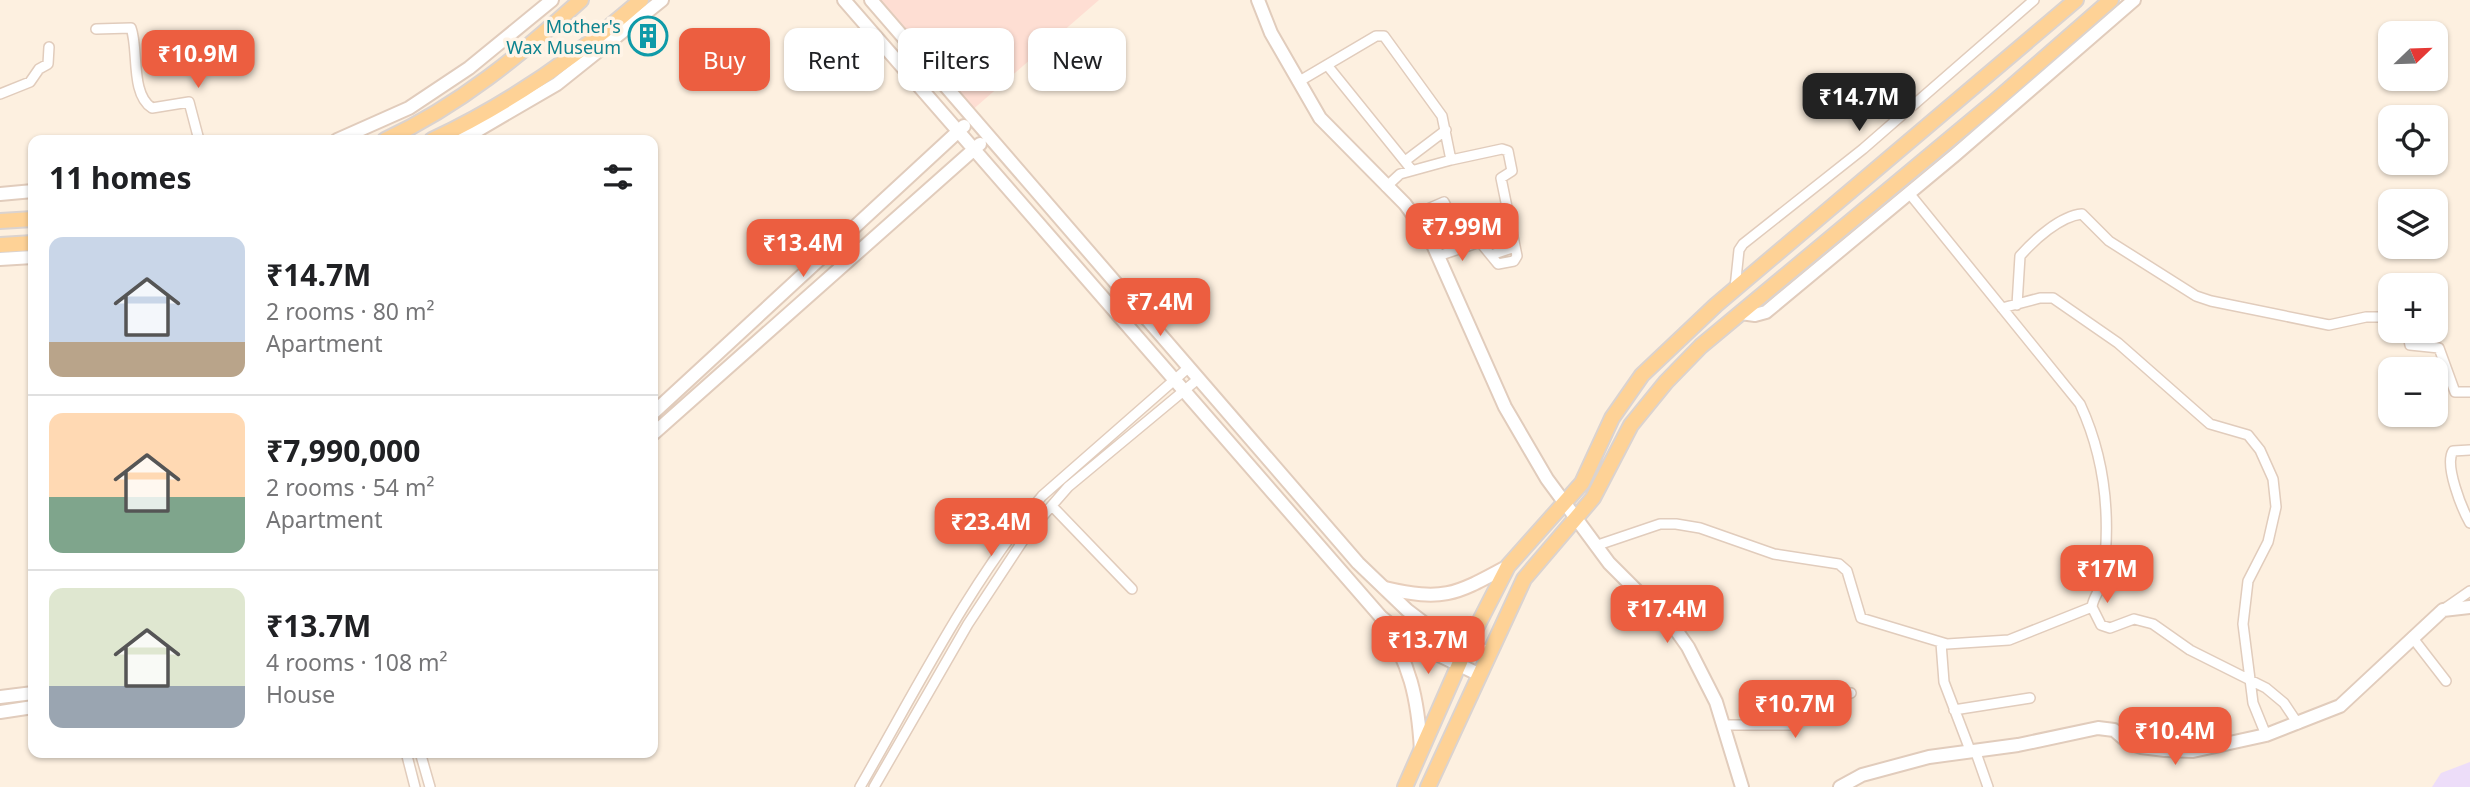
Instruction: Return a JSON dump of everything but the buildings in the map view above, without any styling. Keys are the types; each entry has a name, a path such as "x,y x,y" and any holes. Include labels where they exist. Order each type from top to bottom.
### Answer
{"main road":[{"path":"394,135 460,100 503,68 581,0"},
{"path":"442,135 524,88 591,42 641,0"},
{"path":"1405,787 1468,644 1508,566 1583,483 1612,418 1642,375 1688,329 2076,0"},
{"path":"1428,787 1524,579 1600,487 1631,425 1666,382 1701,346 2111,0"},
{"path":"0,221 28,219"},
{"path":"0,245 28,243"}],"street":[{"path":"348,135 409,108 470,68 551,0"},
{"path":"470,135 557,84 662,0"},
{"path":"844,0 1381,617 1412,642 1478,674"},
{"path":"871,0 971,119 1358,563 1407,610 1428,626 1488,653"},
{"path":"1258,0 1271,33 1298,82 1330,130 1414,215 1438,256 1505,407 1525,445 1595,546 1676,630 1706,678 1724,725 1742,787"},
{"path":"1735,289 1743,244 1863,149 2034,0"},
{"path":"1741,313 1766,312 2134,0"},
{"path":"96,29 131,28 135,70 146,104 152,108 189,102 198,135"},
{"path":"1298,82 1382,35 1442,116 1451,160"},
{"path":"0,94 34,79 39,69 48,64 49,47"},
{"path":"1327,65 1408,165"},
{"path":"658,408 971,119"},
{"path":"1387,187 1446,131"},
{"path":"658,430 988,138"},
{"path":"1408,165 1508,151 1512,171 1501,178 1515,247 1514,261 1498,264 1480,242 1438,256"},
{"path":"0,194 28,191"},
{"path":"1909,193 2080,404 2105,478 2108,518 2103,578 2092,607 2096,619 2106,627 2144,620 2209,660 2249,678 2284,703 2298,724"},
{"path":"1414,215 1444,202 1466,246"},
{"path":"2017,305 2020,256 2048,231 2070,217 2082,214 2109,241 2188,291 2211,302 2329,325 2378,317"},
{"path":"0,259 28,257"},
{"path":"2002,308 2053,298 2118,343 2210,424 2248,435 2260,450 2273,478 2276,507 2268,542 2247,588 2243,624 2253,703 2266,735"},
{"path":"2410,343 2439,348 2455,392 2470,393"},
{"path":"860,787 959,615 997,554 1024,518 1042,496 1188,368"},
{"path":"874,787 1008,560 1068,487 1198,379"},
{"path":"2470,450 2453,451 2449,459 2456,488 2470,523"},
{"path":"1052,506 1132,589"},
{"path":"1595,546 1660,524 1676,524 1700,528 1774,554 1839,564 1847,571 1861,618 1897,627 1941,643 2009,640 2092,607"},
{"path":"1385,588 1417,596 1447,595 1508,566"},
{"path":"1841,787 1862,775 1972,750 2018,745 2098,728 2114,730 2129,743 2165,750 2193,751 2266,735 2318,717 2351,698 2412,637 2470,591"},
{"path":"2447,607 2470,607"},
{"path":"1381,617 1405,657 1413,682 1421,752"},
{"path":"2412,637 2446,681"},
{"path":"1941,643 1944,682 1989,787"},
{"path":"1724,725 1791,725 1795,723 1798,707 1821,708 1826,696 1851,693"},
{"path":"0,697 28,694"},
{"path":"1954,710 2031,698"},
{"path":"0,712 28,708"},
{"path":"408,758 415,787"},
{"path":"422,758 430,787"}],"shaded area":[{"path":"872,0 1099,0 1067,28 1028,28 1028,62 1014,74 1014,28 898,30"},
{"path":"952,91 994,91 970,112"},
{"path":"2470,762 2470,787 2432,787 2441,773"}],"place":[{"name":"Mother's Wax Museum","path":"648,36"}]}
